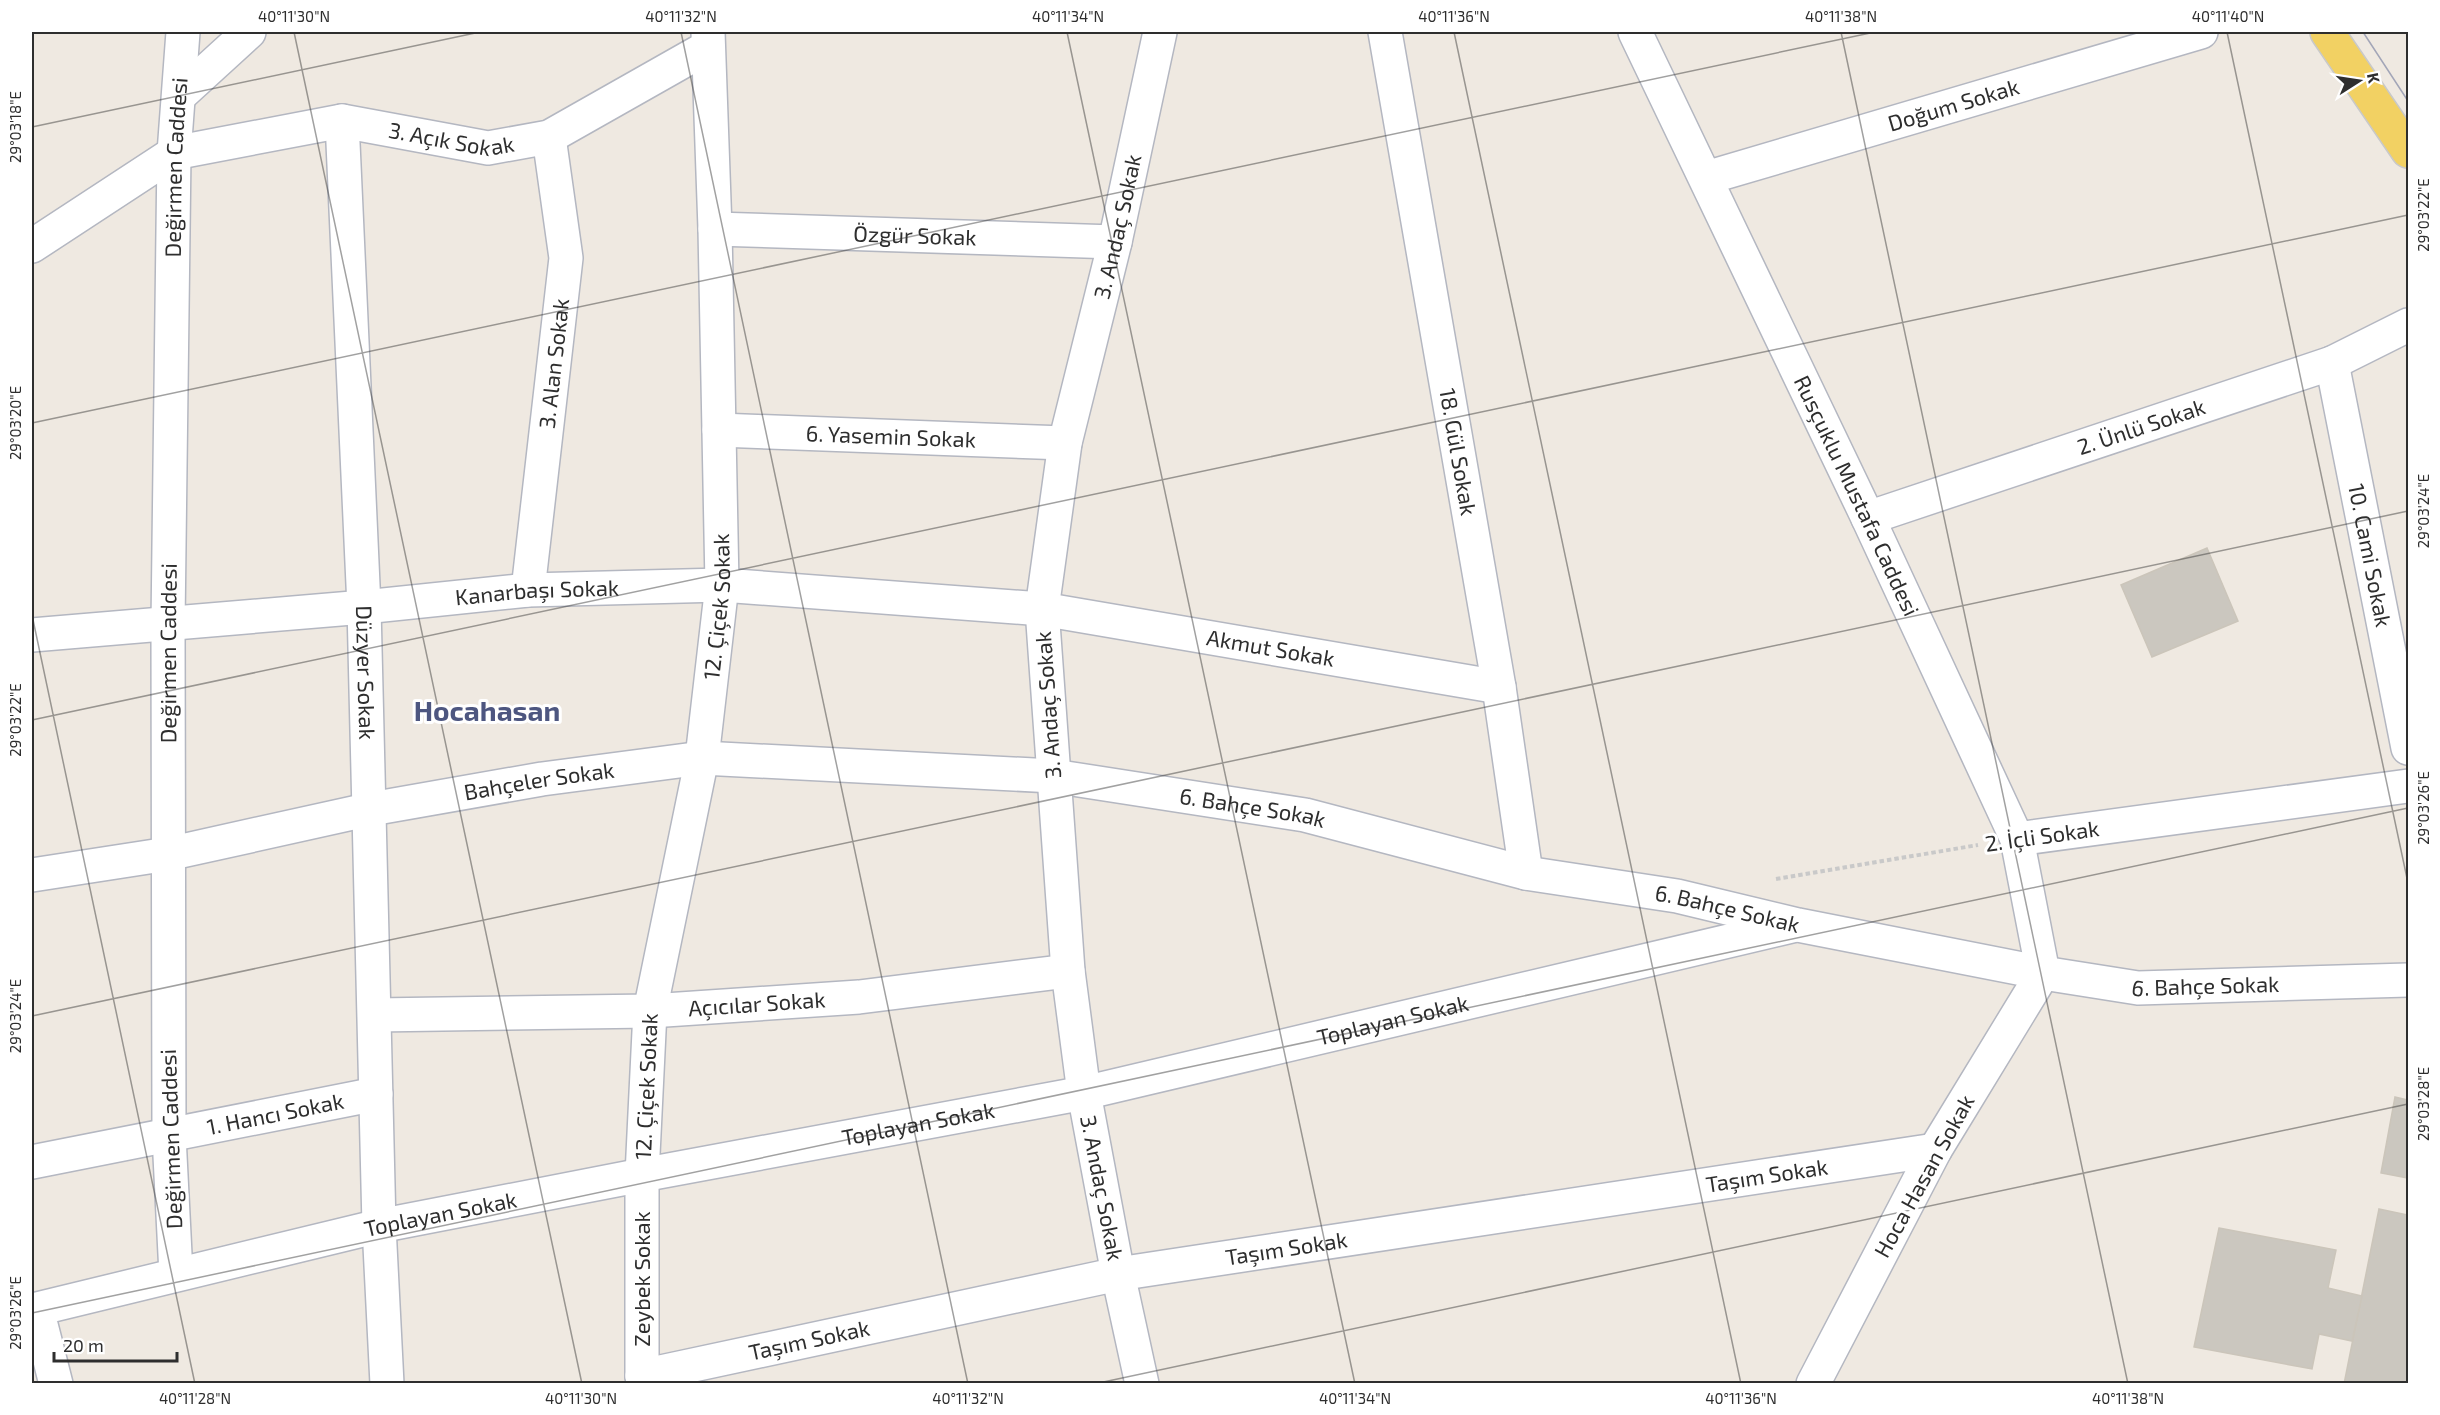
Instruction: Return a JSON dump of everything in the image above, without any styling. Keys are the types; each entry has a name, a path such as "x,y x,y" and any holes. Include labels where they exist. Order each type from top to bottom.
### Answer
{"main road":[{"path":"2327,32 2409,151"}],"street":[{"name":"Değirmen Caddesi","path":"176,1274 169,1136 168,624 174,153 183,32"},
{"path":"180,95 249,32"},
{"name":"3. Andaç Sokak","path":"1142,1383 1118,1274 1084,1093 1068,971 1042,609 1065,443 1115,242 1160,32"},
{"name":"18. Gül Sokak","path":"1385,32 1499,687 1526,873"},
{"name":"Rusçuklu Mustafa Caddesi","path":"1635,32 1868,518 2017,838 2043,973"},
{"name":"Doğum Sokak","path":"1706,178 2201,32"},
{"name":"3. Açık Sokak","path":"174,153 342,121 488,148 549,137 708,39"},
{"name":"12. Çiçek Sokak","path":"642,1174 650,1011 702,758 722,585 715,229 708,39"},
{"name":"Düzyer Sokak","path":"342,121 371,809 379,1226 385,1383"},
{"name":"3. Alan Sokak","path":"528,590 566,258 549,137"},
{"path":"35,242 174,153"},
{"name":"Özgür Sokak","path":"715,229 1115,242"},
{"name":"2. Ünlü Sokak","path":"1868,518 2332,363 2409,325"},
{"name":"10. Cami Sokak","path":"2332,363 2409,748"},
{"name":"6. Yasemin Sokak","path":"719,430 1065,443"},
{"name":"Kanarbaşı Sokak","path":"32,635 364,607 528,590 722,585 1042,609"},
{"name":"Akmut Sokak","path":"1042,609 1499,687"},
{"name":"Bahçeler Sokak","path":"32,875 168,854 371,809 542,779 702,758 1053,776"},
{"name":"6. Bahçe Sokak","path":"1053,776 1305,815 1526,873 1677,896 1797,925 2043,973 2138,988 2409,980"},
{"name":"2. İçli Sokak","path":"2017,838 2409,786"},
{"name":"Toplayan Sokak","path":"56,1383 37,1310 176,1274 379,1226 642,1174 1084,1093 1797,925"},
{"name":"Açıcılar Sokak","path":"375,1015 650,1011 859,997 1068,971"},
{"name":"Hoca Hasan Sokak","path":"1814,1383 1935,1150 2043,973"},
{"name":"1. Hancı Sokak","path":"32,1162 376,1094"},
{"name":"Taşım Sokak","path":"643,1380 1118,1274 1935,1150"},
{"name":"Zeybek Sokak","path":"642,1174 643,1380"}],"path":[{"name":"2. İçli Sokak","path":"1771,880 2017,838"}],"building":[{"path":"2207,548 2238,621 2152,657 2121,585"},
{"path":"2395,1097 2408,1100 2408,1178 2381,1173"},
{"path":"2379,1209 2408,1215 2408,1384 2344,1384"},
{"path":"2219,1228 2336,1250 2328,1288 2362,1296 2352,1341 2319,1334 2312,1369 2194,1347"}],"tram line":[{"path":"2363,32 2408,101"}],"district":[{"name":"Hocahasan","path":"487,711"}]}
